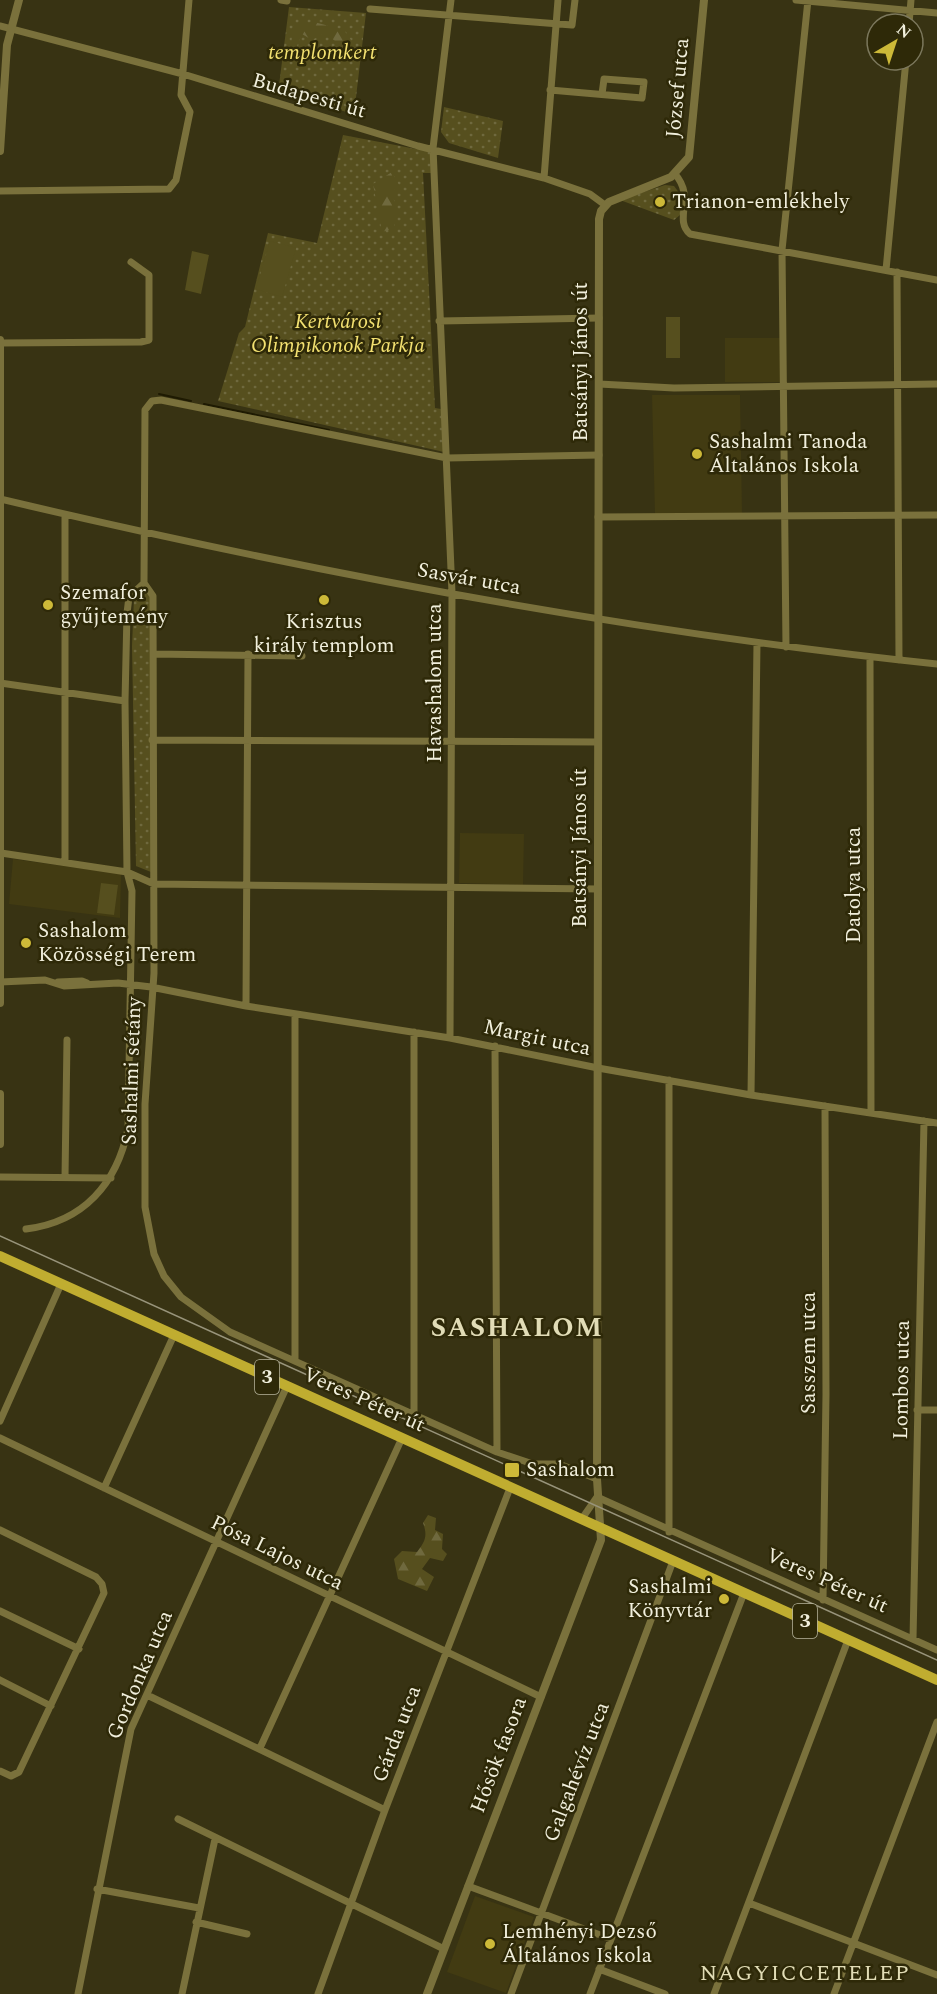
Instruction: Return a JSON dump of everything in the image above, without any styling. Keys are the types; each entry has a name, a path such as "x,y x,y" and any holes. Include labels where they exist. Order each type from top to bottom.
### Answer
{"main road":[{"name":"Veres Péter út","path":"0,1256 937,1680"}],"street":[{"path":"0,151 6,53 19,0"},
{"path":"0,191 169,189 176,180 190,112 181,95 189,0"},
{"path":"281,0 287,1"},
{"name":"Havashalom utca","path":"450,1038 452,593 432,148 451,0"},
{"path":"544,178 558,0"},
{"path":"370,9 572,25 575,0"},
{"name":"József utca","path":"675,174 687,161 692,146 704,0"},
{"path":"796,0 937,13"},
{"path":"911,0 911,10"},
{"path":"786,647 782,250 808,1"},
{"name":"Budapesti út","path":"0,26 183,74 278,105 544,178 590,194 607,204"},
{"path":"886,270 905,72"},
{"path":"550,90 642,98 644,82 604,79 602,94"},
{"path":"607,204 661,183 675,174 685,190 682,223 690,234 937,280"},
{"name":"Batsányi János út","path":"602,1529 597,1497 599,219 607,204"},
{"path":"0,1003 0,342 141,342 149,340 149,275 131,262"},
{"path":"897,272 899,660"},
{"path":"439,321 599,318"},
{"path":"599,384 674,388 784,384 937,384"},
{"name":"Sashalmi sétány","path":"213,1322 191,1306 171,1285 151,1244 145,1208 146,1104 151,987 154,973 154,884 153,596 144,583 145,410 149,403 156,400 447,458"},
{"path":"447,458 599,455"},
{"name":"Sasvár utca","path":"0,499 297,565 452,593 757,643 937,664"},
{"path":"65,514 65,862"},
{"path":"598,517 937,515"},
{"name":"Sashalmi sétány","path":"26,1228 47,1225 72,1214 92,1199 111,1178 124,1148 130,1103 132,891 127,872 125,701 129,597 144,583"},
{"path":"751,1095 757,643"},
{"path":"153,654 302,656"},
{"path":"246,1006 248,654"},
{"name":"Datolya utca","path":"870,657 871,1113"},
{"path":"1,683 64,694 125,701"},
{"path":"152,740 598,742"},
{"path":"1,853 127,872 154,884 598,889"},
{"name":"Margit utca","path":"0,982 82,981 151,987 246,1006 495,1046 597,1068 751,1095 937,1123"},
{"path":"295,1014 295,1361"},
{"path":"414,1032 414,1416"},
{"path":"65,1177 67,1040"},
{"path":"495,1046 497,1452"},
{"path":"669,1080 669,1532"},
{"path":"0,1094 0,1144"},
{"path":"130,1103 146,1104"},
{"name":"Sasszem utca","path":"823,1600 826,1394 825,1106"},
{"name":"Lombos utca","path":"913,1639 924,1121"},
{"path":"0,1177 111,1178"},
{"path":"0,1421 61,1284"},
{"name":"Veres Péter út","path":"213,1322 414,1416 497,1452 533,1464 559,1464 597,1479"},
{"path":"104,1488 174,1335"},
{"name":"Gordonka utca","path":"78,1994 127,1740 287,1386"},
{"path":"917,1410 937,1410"},
{"name":"Pósa Lajos utca","path":"0,1438 541,1697"},
{"path":"260,1749 402,1438"},
{"name":"Gárda utca","path":"318,1994 385,1810 510,1488"},
{"path":"581,1520 597,1497"},
{"name":"Veres Péter út","path":"597,1497 669,1532 937,1650"},
{"name":"Hősök fasora","path":"427,1994 601,1542 602,1529"},
{"path":"0,1530 96,1577 102,1584 104,1593 102,1602 19,1772 11,1776 0,1771"},
{"name":"Galgahévíz utca","path":"510,1994 673,1561"},
{"path":"590,1994 744,1593"},
{"path":"0,1611 79,1649"},
{"path":"714,1994 848,1640"},
{"path":"0,1680 51,1706"},
{"path":"147,1695 385,1810"},
{"path":"834,1994 937,1722"},
{"path":"178,1819 444,1949"},
{"path":"182,1994 215,1839"},
{"path":"468,1886 611,1939"},
{"path":"98,1889 199,1908"},
{"path":"749,1903 937,1975"},
{"path":"196,1922 247,1934"},
{"path":"599,1969 665,1994"}],"shaded area":[{"path":"725,338 783,338 784,382 725,382"},
{"name":"Sashalmi Tanoda Általános Iskola","path":"652,395 740,395 742,513 655,514"},
{"path":"460,833 524,834 523,885 459,883"},
{"path":"13,859 121,874 120,918 9,904"},
{"name":"Lemhényi Dezső Általános Iskola","path":"475,1896 534,1917 506,1993 447,1972"}],"green space":[{"name":"templomkert","path":"289,7 366,13 354,114 278,93"},
{"path":"314,22 344,30 353,43 347,55 335,57 335,41 325,33 312,40 302,34 297,46 291,47 293,25"},
{"path":"444,107 503,121 498,158 449,143 441,132"},
{"name":"Kertvárosi Olimpikonok Parkja","path":"343,135 432,152 432,173 423,173 435,408 441,409 444,452 218,401 239,333 245,327 268,233 317,243"},
{"path":"392,172 399,185 391,194 396,204 394,228 382,232 373,184"},
{"path":"665,185 674,186 680,194 680,215 674,220 620,200"},
{"path":"270,241 296,248 282,297 256,289"},
{"path":"192,251 209,255 201,294 185,290"},
{"path":"666,317 680,317 680,358 666,358"},
{"path":"139,592 146,592 151,598 151,872 136,866 132,646 134,598"},
{"path":"101,883 118,885 114,915 97,913"},
{"path":"428,1515 436,1518 435,1530 443,1534 442,1549 447,1554 443,1561 430,1558 422,1569 434,1577 427,1591 398,1579 394,1559 402,1551 417,1552 425,1539 423,1523"}],"waterway":[{"path":"159,394 191,401"},
{"path":"204,404 329,430"}],"tram line":[{"path":"0,1236 937,1660"}],"place":[{"name":"Trianon-emlékhely","path":"660,202"},
{"name":"Sashalmi Tanoda Általános Iskola","path":"697,454"},
{"name":"Krisztus király templom","path":"324,600"},
{"name":"Szemafor gyűjtemény","path":"48,605"},
{"name":"Sashalom Közösségi Terem","path":"26,943"},
{"name":"Sashalom","path":"512,1470"},
{"name":"Sashalmi Könyvtár","path":"724,1599"},
{"name":"Lemhényi Dezső Általános Iskola","path":"490,1944"}],"district":[{"name":"SASHALOM","path":"517,1328"},
{"name":"NAGYICCETELEP","path":"805,1973"}]}
